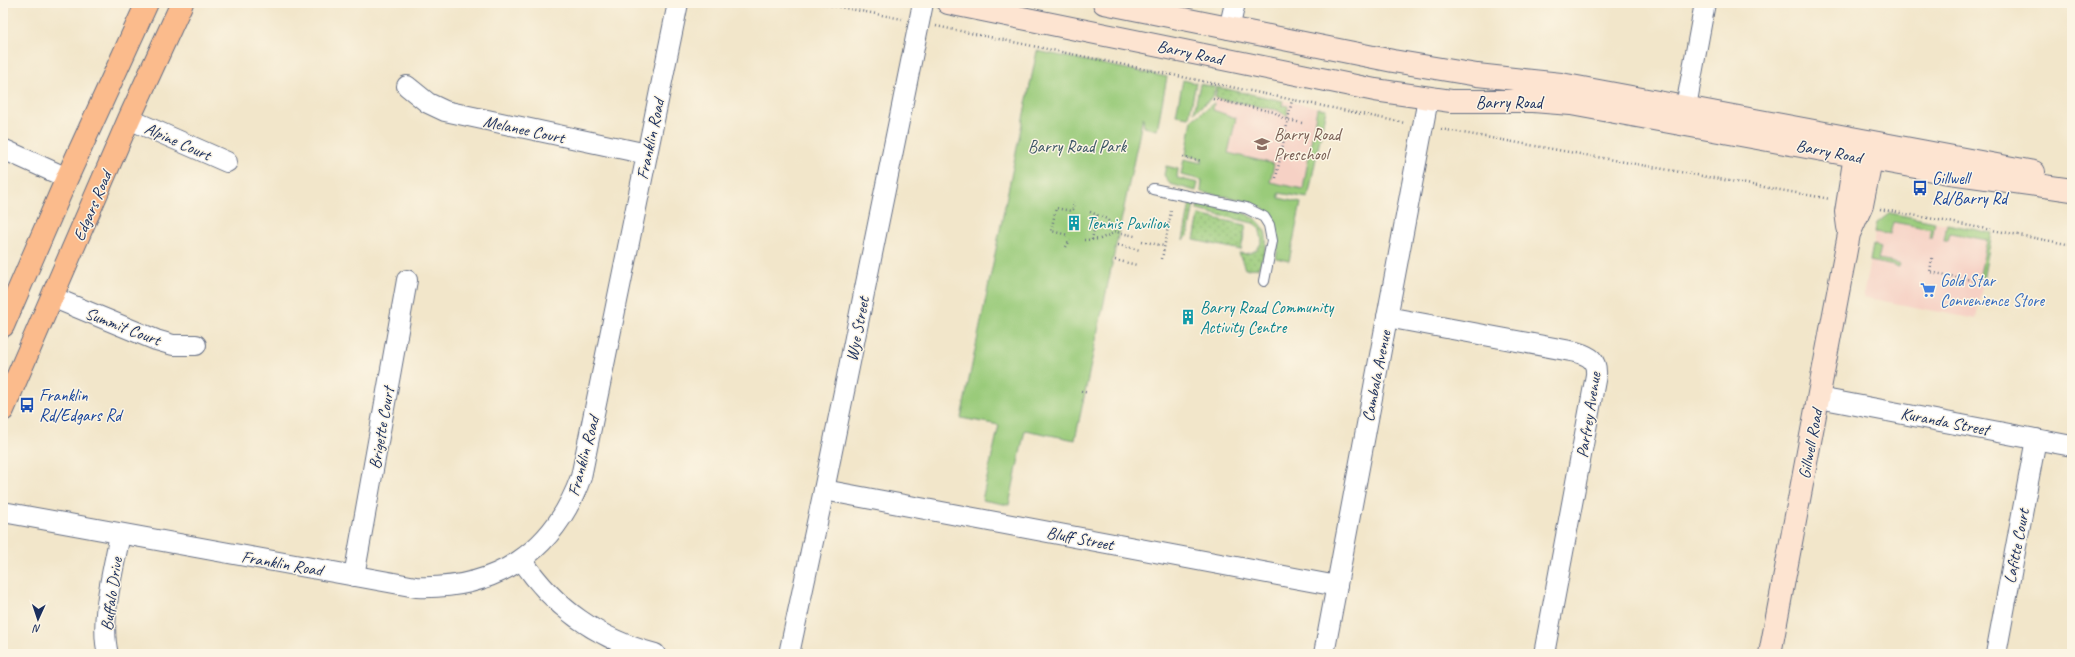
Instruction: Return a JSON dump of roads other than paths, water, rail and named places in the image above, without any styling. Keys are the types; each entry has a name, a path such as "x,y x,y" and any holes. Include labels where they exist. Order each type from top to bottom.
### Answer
{"main road":[{"name":"Edgars Road","path":"3,326 67,178 147,3"},
{"name":"Edgars Road","path":"3,410 129,119 182,3"}],"street":[{"name":"Franklin Road","path":"3,512 416,587 441,587 475,582 499,573 522,560 548,536 563,517 573,499 580,477 678,3"},
{"name":"Barry Road","path":"948,3 1375,90 1428,99 1464,102 1533,101 1685,115"},
{"name":"Barry Road","path":"1104,3 1229,29 1433,68 1561,84 1685,115 1865,149 2072,179"},
{"path":"1229,29 1235,3"},
{"path":"1685,115 1705,3"},
{"name":"Wye Street","path":"789,654 824,490 921,13"},
{"path":"1428,99 1433,68"},
{"name":"Melanee Court","path":"407,86 428,103 445,111 648,154"},
{"name":"Cambala Avenue","path":"1324,654 1428,99"},
{"name":"Alpine Court","path":"129,119 227,162"},
{"path":"3,149 67,178"},
{"name":"Barry Road","path":"1865,149 1987,179 2072,190"},
{"name":"Gillwell Road","path":"1770,654 1865,149"},
{"name":"Brigette Court","path":"354,576 407,280"},
{"name":"Summit Court","path":"52,297 156,340 173,344 196,345"},
{"name":"Parfrey Avenue","path":"1387,317 1576,352 1591,358 1596,364 1596,376 1544,654"},
{"name":"Kuranda Street","path":"1818,398 2072,446"},
{"name":"Lafitte Court","path":"1996,654 2036,438"},
{"name":"Bluff Street","path":"824,490 1336,586"},
{"name":"Buffalo Drive","path":"108,654 105,634 106,618 120,534"},
{"path":"522,560 548,594 568,612 612,639 655,654"}],"lane":[{"path":"1152,188 1246,208 1264,217 1269,225 1272,241 1264,281"}],"place":[{"name":"Barry Road Preschool","path":"1262,144"},
{"name":"Gillwell Rd/Barry Rd","path":"1920,188"},
{"name":"Tennis Pavilion","path":"1074,223"},
{"name":"Gold Star Convenience Store","path":"1928,290"},
{"name":"Barry Road Community Activity Centre","path":"1188,317"},
{"name":"Franklin Rd/Edgars Rd","path":"27,405"}],"park label":[{"name":"Barry Road Park","path":"1077,146"}]}
